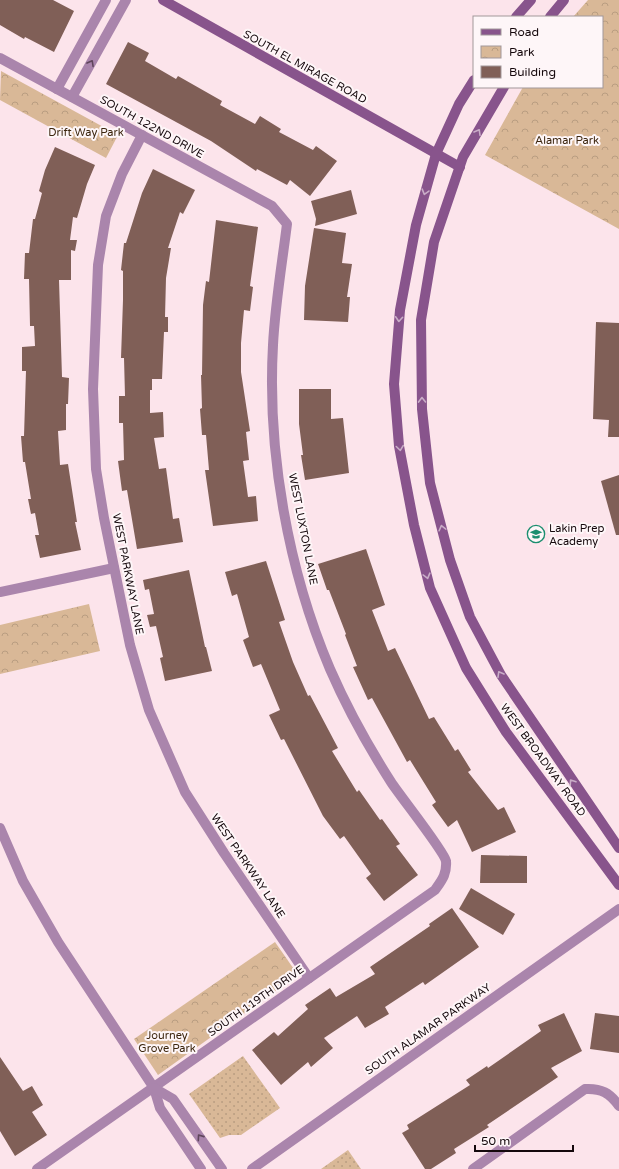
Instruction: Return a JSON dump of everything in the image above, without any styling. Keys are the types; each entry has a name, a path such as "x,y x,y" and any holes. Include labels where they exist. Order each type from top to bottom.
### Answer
{"main road":[{"name":"SOUTH EL MIRAGE ROAD","path":"163,0 460,167"},
{"path":"517,16 531,0"},
{"path":"551,16 564,0"},
{"path":"436,154 459,104 473,82"},
{"path":"460,167 463,157 503,88"},
{"name":"WEST BROADWAY ROAD","path":"436,154 416,225 400,310 394,384 399,446 414,525 430,588 466,668 506,732 619,885"},
{"name":"WEST BROADWAY ROAD","path":"460,167 434,242 421,320 422,409 430,483 450,560 470,617 501,675 619,848"}],"street":[{"path":"57,89 106,0"},
{"path":"72,97 126,0"},
{"name":"SOUTH 122ND DRIVE","path":"0,58 272,206 287,224"},
{"name":"WEST PARKWAY LANE","path":"142,135 122,174 106,216 98,265 94,389 96,469 114,568 130,645 149,710 185,792 224,853 309,978"},
{"name":"WEST LUXTON LANE","path":"287,224 273,345 273,437 287,523 302,591 330,669 362,733 392,783 446,859 446,875"},
{"path":"0,592 114,568"},
{"path":"0,828 23,881 58,942 154,1088 160,1108 201,1169"},
{"name":"SOUTH 119TH DRIVE","path":"37,1169 435,890 446,875"},
{"name":"SOUTH ALAMAR PARKWAY","path":"252,1169 619,909"},
{"path":"154,1088 173,1098 222,1169"},
{"path":"473,1169 585,1089 596,1088 605,1091 619,1106"}],"green space":[{"name":"Alamar Park","path":"588,0 619,0 619,229 485,155 522,88 603,88 603,16 574,16"},
{"name":"Drift Way Park","path":"1,71 118,135 106,158 0,100"},
{"path":"89,604 100,651 0,674 0,625"},
{"name":"Journey Grove Park","path":"275,942 298,975 158,1075 134,1039"},
{"path":"243,1056 280,1108 241,1135 229,1135 220,1138 189,1094"},
{"path":"348,1150 361,1169 321,1169"}],"building":[{"path":"0,0 53,0 74,11 54,52 25,37 24,39 0,25"},
{"path":"128,42 149,53 145,61 176,79 178,76 222,101 220,105 255,124 260,116 281,129 279,132 313,150 316,146 337,161 310,196 290,180 287,185 257,169 256,171 211,141 106,84"},
{"path":"55,147 95,165 87,184 77,218 73,217 70,240 77,240 75,251 71,250 71,280 59,280 62,377 69,378 68,404 66,404 66,430 58,431 60,465 68,464 77,522 75,522 81,550 40,558 35,535 39,535 35,513 31,514 28,499 31,499 25,462 23,462 21,436 24,436 26,371 22,371 22,347 35,346 34,326 30,326 29,279 24,279 25,253 29,253 33,219 35,219 42,193 39,191 45,170"},
{"path":"153,169 195,190 183,214 180,212 168,248 171,248 166,278 165,317 168,317 168,332 164,332 162,379 152,379 152,390 150,390 150,413 163,412 164,437 154,438 159,469 166,468 173,519 179,518 183,542 137,549 127,490 122,491 118,461 124,460 123,423 119,423 119,396 125,396 124,358 121,358 123,271 121,270 124,243 126,243 142,193"},
{"path":"351,190 357,214 315,226 316,219 311,201"},
{"path":"216,220 258,227 250,286 253,287 250,311 244,310 241,343 241,372 250,431 246,432 249,460 243,461 248,497 256,496 258,521 213,526 205,470 209,470 206,435 202,435 200,409 202,408 201,375 203,305 206,281 209,282"},
{"path":"314,228 346,233 342,263 352,264 347,297 350,297 348,322 304,320 305,286"},
{"path":"596,322 619,323 619,437 608,437 609,420 593,419"},
{"path":"299,389 331,389 331,419 343,418 349,473 305,480 301,455 303,455 299,424"},
{"path":"619,475 619,535 616,535 601,481"},
{"path":"366,549 385,605 372,610 388,651 395,648 429,719 434,717 455,751 458,749 471,770 468,772 498,810 504,807 516,832 472,852 457,820 448,827 432,805 436,802 410,760 407,762 372,698 368,700 353,667 357,666 318,564"},
{"path":"266,561 285,620 279,622 293,662 308,696 310,695 338,748 332,751 357,792 359,790 380,820 382,819 400,844 396,846 418,875 384,901 366,878 371,874 344,836 340,839 323,816 284,739 281,740 269,715 280,710 261,664 253,667 243,640 249,637 237,594 232,596 225,572"},
{"path":"189,570 205,647 212,671 165,681 160,658 163,657 156,626 150,627 147,615 154,614 149,589 145,590 143,580"},
{"path":"481,855 527,856 527,883 480,883"},
{"path":"471,888 515,914 503,935 459,909"},
{"path":"452,908 479,947 425,985 423,982 385,1007 389,1014 365,1028 357,1016 324,1038 333,1048 311,1067 308,1062 281,1085 252,1050 274,1032 278,1036 308,1009 305,1005 330,988 336,997 375,974 370,967 430,926 429,924"},
{"path":"564,1013 582,1051 551,1068 558,1077 487,1125 489,1127 454,1149 456,1153 431,1169 425,1169 402,1133 409,1129 407,1125 470,1085 466,1080 487,1066 488,1068 541,1031 538,1025"},
{"path":"595,1013 619,1016 619,1053 590,1049"},
{"path":"0,1057 23,1091 32,1086 43,1105 32,1112 47,1135 15,1156 0,1131"}],"place":[{"name":"Lakin Prep Academy","path":"536,534"}]}
